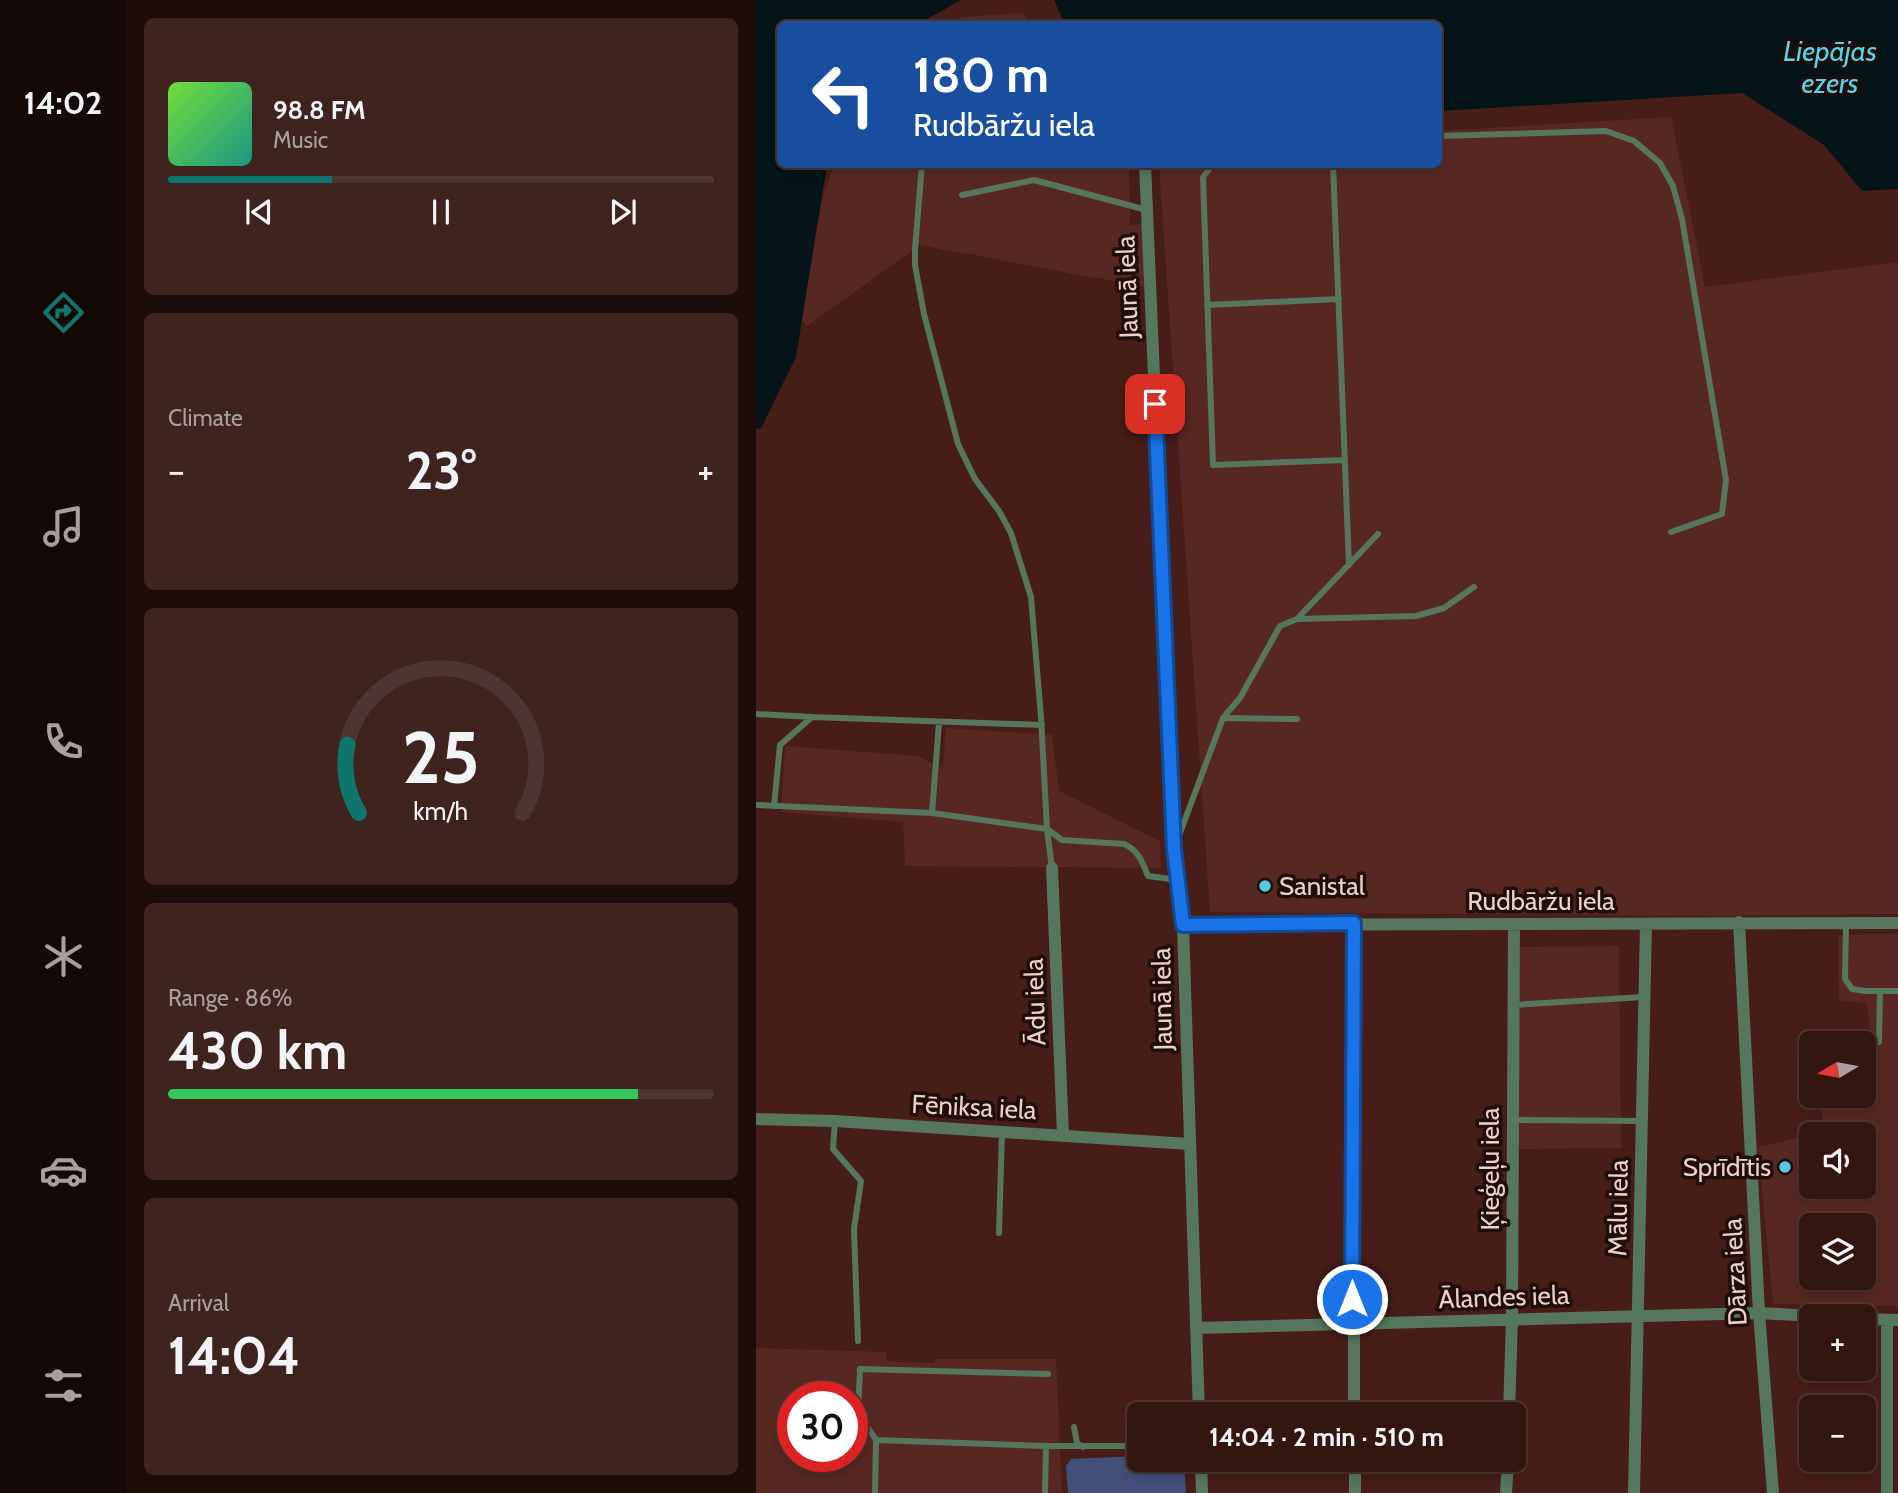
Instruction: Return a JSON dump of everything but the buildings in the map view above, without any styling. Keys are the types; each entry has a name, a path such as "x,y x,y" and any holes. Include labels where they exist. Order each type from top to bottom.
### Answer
{"street":[{"name":"Jaunā iela","path":"1145,168 1174,849 1183,925 1199,1402"},
{"name":"Ādu iela","path":"1052,868 1063,1135"},
{"name":"Dārza iela","path":"1739,922 1759,1313 1773,1493"},
{"path":"1354,923 1354,1402"},
{"name":"Rudbāržu iela","path":"1183,925 1898,923"},
{"name":"Ķieģeļu iela","path":"1509,1402 1514,924"},
{"name":"Mālu iela","path":"1634,1493 1646,924"},
{"name":"Fēniksa iela","path":"756,1119 835,1121 1189,1144"},
{"name":"Ālandes iela","path":"1196,1328 1512,1318 1759,1313 1799,1315"},
{"path":"1887,1493 1893,1320"},
{"path":"1201,1472 1202,1493"},
{"path":"1354,1472 1355,1493"},
{"path":"1506,1493 1507,1472"}],"lane":[{"path":"1442,136 1606,131 1634,141 1660,163 1673,186 1682,219 1726,480 1722,514 1671,532"},
{"path":"922,168 915,265 924,314 958,444 975,479 999,511 1011,533 1031,597 1052,868"},
{"path":"1210,168 1203,177 1213,465 1345,460"},
{"path":"1334,168 1349,565"},
{"path":"962,195 1034,180 1147,210"},
{"path":"1207,305 1339,299"},
{"path":"1297,619 1378,534"},
{"path":"1174,849 1223,718 1240,698 1280,626 1297,619 1416,616 1444,608 1475,587"},
{"path":"756,714 1042,725"},
{"path":"774,806 780,745 812,717"},
{"path":"1223,718 1297,719"},
{"path":"932,813 939,723"},
{"path":"756,804 932,813 1047,829 1062,840 1124,844 1133,848 1148,876 1178,880"},
{"path":"1846,923 1845,979 1852,989 1898,991"},
{"path":"1879,1042 1880,991"},
{"path":"1513,1005 1644,997"},
{"path":"1513,1120 1642,1121"},
{"path":"835,1121 833,1149 861,1181 854,1229 858,1341"},
{"path":"999,1233 1002,1132"},
{"path":"875,1493 876,1440 858,1412 860,1369 1048,1374"},
{"path":"1073,1427 1077,1443 1083,1447"},
{"path":"876,1440 1046,1447 1127,1446"},
{"path":"1045,1493 1046,1447"}],"shaded area":[{"path":"1022,13 1028,21 954,21 961,17"},
{"path":"1671,117 1705,287 1898,262 1898,914 1713,916 1210,912 1159,168 1442,168 1442,131"},
{"path":"833,168 1129,168 1130,225 1143,224 1144,287 920,245 807,326 796,314 825,189"},
{"path":"946,728 1052,735 1059,791 1160,841 1161,868 905,866 903,822 781,812 785,746 918,756 943,768"},
{"name":"Sprīdītis","path":"1898,934 1898,1306 1773,1304 1758,1147 1799,1138 1799,1199 1876,1199 1876,1122 1822,1122 1822,1108 1876,1108 1876,1031 1870,1031 1867,1003 1839,1001 1838,935"},
{"path":"1619,946 1621,1148 1515,1149 1513,947"},
{"path":"756,1348 886,1352 887,1361 934,1363 935,1359 1056,1359 1062,1493 756,1493"},
{"path":"1127,1457 1127,1472 1185,1472 1186,1493 1068,1493 1066,1466 1071,1459"}],"water":[{"path":"756,0 961,0 923,21 777,21 777,168 827,168 796,357 761,428 756,429"},
{"name":"Liepājas ezers","path":"1054,0 1898,0 1898,189 1862,191 1824,145 1742,93 1442,111 1442,21 1064,21"}],"place":[{"name":"Sanistal","path":"1265,886"},
{"name":"Sprīdītis","path":"1785,1167"}],"route":[{"path":"1155,404 1174,849 1183,925 1354,923 1352,1299"}]}
